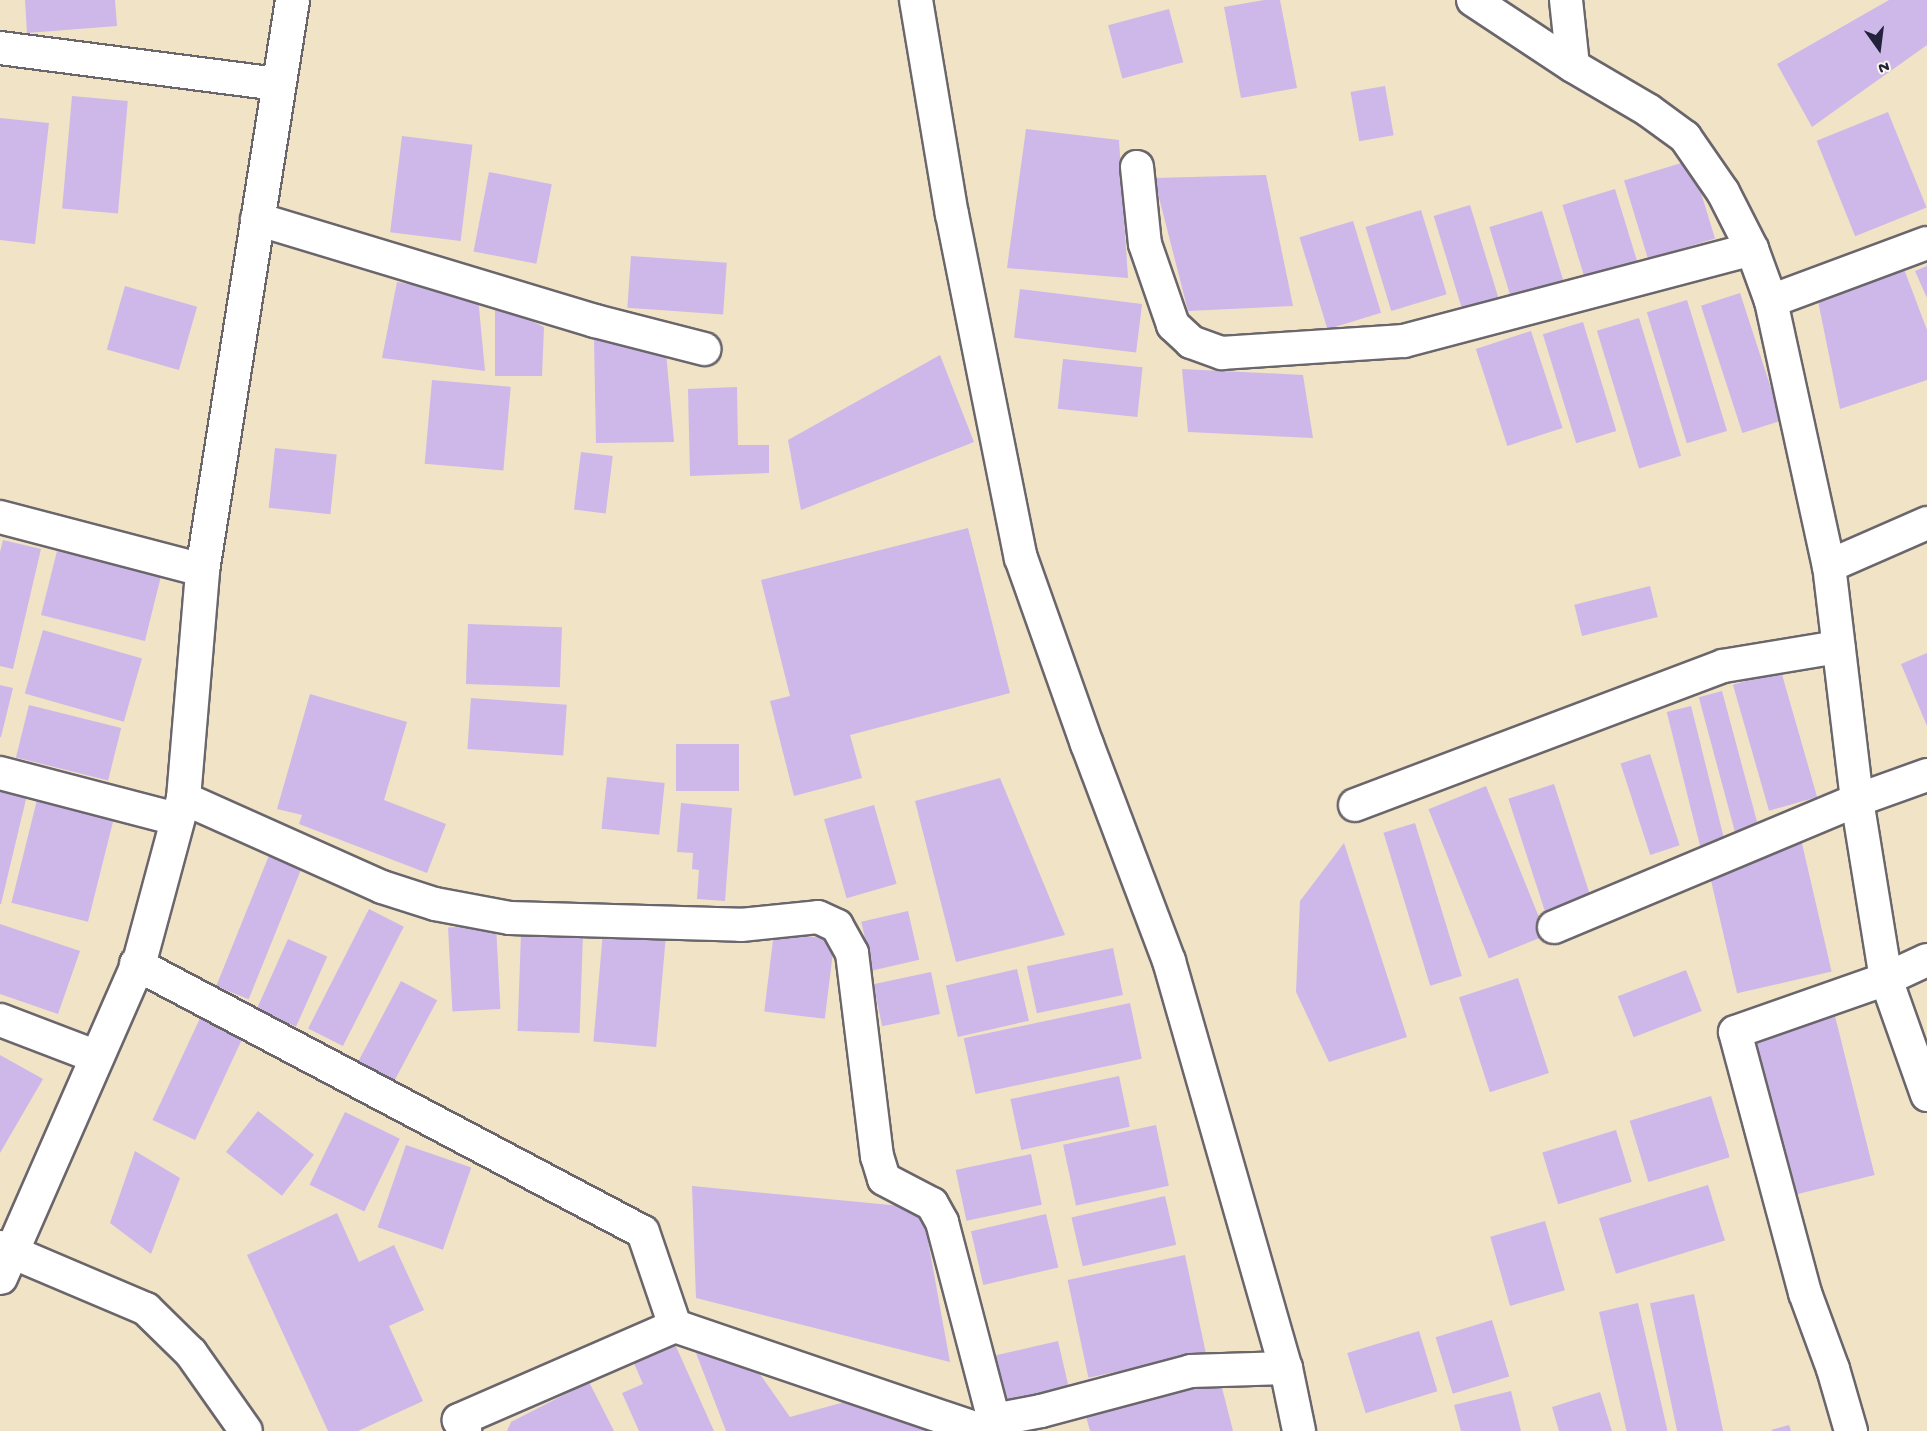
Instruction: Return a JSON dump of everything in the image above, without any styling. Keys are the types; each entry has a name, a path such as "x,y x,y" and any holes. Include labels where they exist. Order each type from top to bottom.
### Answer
{"street":[{"path":"246,1431 191,1353 146,1309 4,1258 97,1057 136,964 180,809 202,570 292,0"},
{"path":"916,0 952,214 1021,558 1087,744 1169,960 1286,1368 1299,1431"},
{"path":"1473,0 1574,66 1648,110 1685,137 1723,192 1752,249 1771,301 1829,567 1857,800 1886,979 1927,1095"},
{"path":"1566,0 1574,66"},
{"path":"0,48 278,84"},
{"path":"1137,167 1145,244 1173,325 1191,342 1222,353 1404,341 1752,249"},
{"path":"257,219 584,318 704,349"},
{"path":"1771,301 1927,243"},
{"path":"0,517 202,570"},
{"path":"1829,567 1927,523"},
{"path":"1355,805 1723,666 1838,647"},
{"path":"0,773 180,809 382,887 435,904 510,918 741,925 818,917 837,926 852,953 877,1156 884,1179 932,1204 942,1222 994,1420 1191,1371 1286,1368"},
{"path":"1554,927 1857,800 1927,775"},
{"path":"1851,1431 1833,1369 1805,1293 1735,1032 1886,979 1927,960"},
{"path":"136,964 643,1232 675,1326"},
{"path":"0,1020 97,1057"},
{"path":"465,1431 459,1420 675,1326 983,1431"}],"building":[{"path":"25,0 115,0 117,26 27,33"},
{"path":"1264,0 1280,0 1297,88 1241,98 1224,7"},
{"path":"1889,0 1927,0 1927,45 1812,127 1777,64"},
{"path":"1169,9 1183,62 1122,78 1108,25"},
{"path":"1385,86 1394,135 1359,141 1351,92"},
{"path":"72,96 128,101 118,213 62,209"},
{"path":"1888,112 1927,207 1855,236 1817,141"},
{"path":"0,118 49,123 35,244 0,240"},
{"path":"1026,129 1119,140 1128,278 1007,268"},
{"path":"402,136 472,145 461,241 390,232"},
{"path":"1691,160 1715,238 1648,259 1624,180"},
{"path":"489,172 552,184 536,264 474,252"},
{"path":"1266,175 1293,306 1188,311 1154,178"},
{"path":"1615,189 1638,265 1586,281 1562,205"},
{"path":"1470,205 1501,307 1465,318 1434,216"},
{"path":"1421,210 1447,294 1391,311 1366,227"},
{"path":"1542,211 1565,286 1512,302 1489,227"},
{"path":"1353,221 1381,313 1328,329 1299,237"},
{"path":"631,256 727,263 723,315 627,308"},
{"path":"1927,266 1927,298 1915,271"},
{"path":"1904,269 1927,330 1927,380 1840,409 1818,301"},
{"path":"397,282 478,297 485,371 382,358"},
{"path":"125,286 197,307 179,370 107,349"},
{"path":"1020,289 1142,304 1136,353 1014,338"},
{"path":"1740,293 1781,420 1742,433 1701,306"},
{"path":"1687,300 1727,431 1687,443 1647,312"},
{"path":"495,302 544,327 542,376 495,376"},
{"path":"1639,318 1681,456 1639,469 1597,331"},
{"path":"1583,322 1616,431 1576,443 1543,334"},
{"path":"1531,331 1563,428 1507,446 1476,349"},
{"path":"594,339 666,352 674,442 596,443"},
{"path":"940,355 974,442 801,510 788,440"},
{"path":"1063,359 1143,367 1137,417 1058,409"},
{"path":"1182,369 1303,375 1313,438 1188,432"},
{"path":"432,380 511,387 503,471 425,464"},
{"path":"737,387 738,445 769,445 769,473 690,476 688,389"},
{"path":"275,448 337,454 330,514 269,508"},
{"path":"581,452 613,456 606,513 574,510"},
{"path":"968,528 1010,693 850,735 862,778 794,796 770,701 790,696 761,580"},
{"path":"3,540 41,549 13,669 0,666 0,552"},
{"path":"57,551 161,577 145,641 41,615"},
{"path":"1650,586 1658,617 1582,636 1574,605"},
{"path":"468,624 562,627 560,687 466,684"},
{"path":"43,630 142,658 124,722 25,693"},
{"path":"1927,653 1927,726 1901,664"},
{"path":"1781,671 1817,797 1769,811 1733,685"},
{"path":"0,685 13,688 1,737 0,737"},
{"path":"1722,691 1759,828 1736,834 1699,697"},
{"path":"310,694 407,722 384,800 446,824 427,873 299,824 302,815 277,809"},
{"path":"471,698 567,705 563,756 467,749"},
{"path":"29,705 121,728 108,780 16,757"},
{"path":"1691,706 1724,840 1700,846 1667,712"},
{"path":"676,744 739,744 739,791 676,791"},
{"path":"1650,754 1680,845 1650,855 1621,764"},
{"path":"607,777 665,783 659,835 602,829"},
{"path":"1000,778 1065,935 956,962 915,801"},
{"path":"1554,784 1590,896 1545,911 1508,799"},
{"path":"1486,786 1546,935 1489,959 1429,809"},
{"path":"0,789 27,795 1,904 0,904"},
{"path":"38,796 115,815 88,922 11,903"},
{"path":"681,803 732,808 725,901 697,899 699,870 692,869 693,853 677,852"},
{"path":"874,805 897,884 847,898 824,819"},
{"path":"1415,823 1462,976 1430,986 1383,833"},
{"path":"1801,839 1832,972 1737,993 1706,861"},
{"path":"1344,843 1407,1037 1329,1062 1296,992 1300,901"},
{"path":"272,848 304,861 249,999 216,986"},
{"path":"369,909 404,927 343,1046 308,1028"},
{"path":"908,911 919,960 872,971 861,922"},
{"path":"0,924 80,951 58,1014 0,994"},
{"path":"496,925 500,1009 452,1011 448,928"},
{"path":"603,932 666,937 656,1047 593,1042"},
{"path":"774,932 835,939 825,1019 764,1011"},
{"path":"521,933 583,935 580,1033 518,1031"},
{"path":"288,939 327,956 296,1027 257,1009"},
{"path":"1113,948 1123,995 1037,1013 1027,966"},
{"path":"1017,969 1029,1021 958,1037 946,985"},
{"path":"1686,970 1702,1011 1634,1037 1618,996"},
{"path":"931,972 940,1014 882,1026 873,984"},
{"path":"1518,978 1549,1073 1490,1092 1459,997"},
{"path":"401,981 437,1000 394,1081 358,1062"},
{"path":"1130,1003 1142,1059 976,1094 964,1038"},
{"path":"1833,1008 1875,1175 1794,1195 1752,1028"},
{"path":"202,1014 245,1034 195,1140 153,1120"},
{"path":"0,1055 43,1079 0,1153"},
{"path":"1119,1076 1130,1127 1021,1150 1010,1099"},
{"path":"1711,1096 1730,1157 1648,1182 1630,1121"},
{"path":"258,1111 314,1155 282,1196 226,1152"},
{"path":"345,1112 400,1139 364,1212 309,1185"},
{"path":"1156,1125 1169,1186 1076,1205 1063,1145"},
{"path":"1616,1130 1632,1182 1558,1204 1542,1153"},
{"path":"406,1145 471,1167 443,1250 378,1227"},
{"path":"135,1151 180,1178 151,1254 110,1223"},
{"path":"1031,1154 1042,1205 966,1221 956,1170"},
{"path":"1708,1185 1725,1240 1616,1274 1599,1218"},
{"path":"692,1186 922,1208 950,1362 696,1298"},
{"path":"1165,1196 1176,1245 1083,1266 1071,1218"},
{"path":"337,1213 359,1262 394,1245 424,1310 389,1326 423,1401 358,1431 328,1431 247,1255"},
{"path":"1046,1214 1058,1268 983,1285 971,1231"},
{"path":"1545,1221 1565,1290 1510,1306 1490,1237"},
{"path":"1185,1255 1206,1353 1088,1378 1068,1280"},
{"path":"1694,1294 1723,1431 1677,1431 1650,1303"},
{"path":"1638,1303 1667,1431 1626,1431 1599,1312"},
{"path":"1492,1320 1509,1376 1453,1394 1436,1337"},
{"path":"1419,1331 1437,1391 1366,1413 1347,1353"},
{"path":"1058,1341 1070,1394 1006,1408 994,1356"},
{"path":"674,1342 714,1431 639,1431 622,1393 643,1384 633,1361"},
{"path":"696,1353 750,1360 790,1417 859,1398 940,1431 726,1431"},
{"path":"1219,1376 1233,1431 1090,1431 1084,1409"},
{"path":"589,1382 614,1431 507,1431 511,1422"},
{"path":"1511,1391 1521,1431 1461,1431 1454,1405"},
{"path":"1600,1392 1612,1431 1559,1431 1552,1407"},
{"path":"1789,1425 1791,1431 1771,1430"}]}
